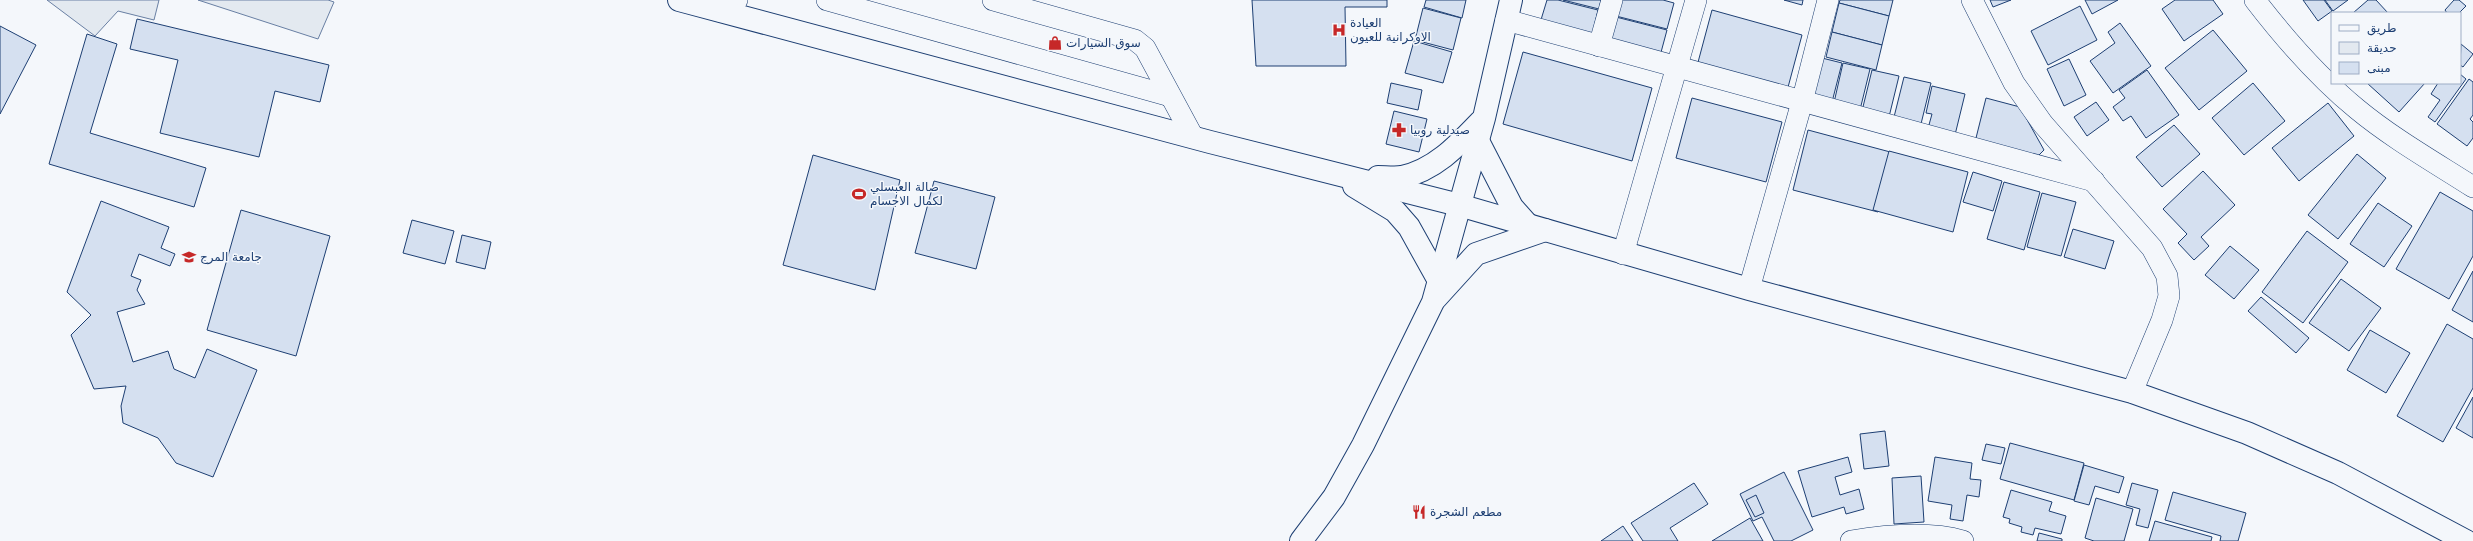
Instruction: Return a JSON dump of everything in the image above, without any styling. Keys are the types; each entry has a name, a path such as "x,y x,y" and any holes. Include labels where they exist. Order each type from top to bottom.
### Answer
{"main road":[{"path":"679,0 728,5 1193,137 1459,205 1623,254 2132,392 2247,433 2338,473 2466,541"},
{"path":"1301,541 1334,497 1363,445 1432,302 1484,118 1509,10"},
{"path":"1353,178 1402,177 1427,167 1456,147 1484,118"},
{"path":"1477,139 1512,207 1536,227"},
{"path":"1331,172 1395,211 1413,232 1439,281"},
{"path":"1432,302 1476,254 1536,227"}],"street":[{"path":"827,0 1170,96"},
{"path":"993,0 1135,40 1145,48 1193,137"},
{"path":"1599,46 1612,0"},
{"path":"1623,254 1696,0"},
{"path":"1749,289 1802,102 1828,0"},
{"path":"1972,0 2014,83 2043,124 2152,248 2167,276 2169,296 2162,320 2132,392"},
{"path":"2254,0 2286,41 2357,109 2424,156 2473,187"},
{"path":"1509,10 1599,46 2094,181"},
{"path":"1851,541 1904,536 1949,537 1963,541"}],"green space":[{"path":"47,0 159,0 154,20 118,11 95,36"},
{"path":"198,0 328,0 334,2 318,39"}],"building":[{"path":"1252,0 1387,0 1387,7 1345,7 1346,66 1256,66"},
{"path":"1426,0 1466,0 1462,18 1424,7"},
{"path":"1547,0 1558,0 1598,10 1592,36 1540,23"},
{"path":"1563,0 1601,0 1599,9"},
{"path":"1620,0 1663,0 1674,3 1667,29 1616,16"},
{"path":"1784,0 1803,0 1802,5"},
{"path":"1840,0 1893,0 1889,16 1839,3"},
{"path":"1990,0 2011,0 1993,7"},
{"path":"2085,0 2118,0 2092,14"},
{"path":"2175,0 2213,0 2223,14 2184,41 2162,9"},
{"path":"2303,0 2324,0 2332,11 2318,21"},
{"path":"2325,0 2348,0 2333,11"},
{"path":"2368,0 2376,0 2387,12 2354,12"},
{"path":"2454,0 2459,0 2466,6 2460,12 2446,12 2445,10"},
{"path":"1839,3 1889,16 1882,45 1832,32"},
{"path":"2080,6 2097,40 2048,65 2031,31"},
{"path":"1423,8 1461,18 1453,50 1415,40"},
{"path":"1712,10 1802,35 1787,91 1697,66"},
{"path":"1616,17 1667,30 1660,56 1609,43"},
{"path":"137,19 329,65 320,102 275,91 259,157 160,133 178,60 130,49"},
{"path":"2120,23 2151,66 2113,93 2090,61 2115,43 2108,32"},
{"path":"0,26 36,45 0,114"},
{"path":"2213,30 2247,71 2199,110 2165,68"},
{"path":"1832,32 1882,45 1876,70 1826,57"},
{"path":"87,34 117,44 90,133 206,168 194,207 49,164"},
{"path":"1414,41 1452,52 1443,83 1405,73"},
{"path":"2461,44 2473,54 2463,67 2461,66"},
{"path":"1523,52 1652,88 1632,161 1503,124"},
{"path":"1822,58 1842,63 1832,102 1812,97"},
{"path":"2069,59 2086,95 2064,106 2047,69"},
{"path":"1843,63 1870,69 1859,114 1833,107"},
{"path":"1872,70 1899,76 1888,121 1861,115"},
{"path":"2147,70 2179,115 2146,138 2131,116 2123,121 2113,107 2125,98 2119,90"},
{"path":"2461,75 2466,79 2435,122 2428,117 2440,100 2431,94 2437,84 2461,84"},
{"path":"1904,77 1931,83 1920,128 1893,121"},
{"path":"2469,79 2473,82 2473,115 2470,119 2473,122 2473,138 2467,146 2437,124"},
{"path":"1391,83 1422,90 1418,110 1387,103"},
{"path":"2253,83 2285,121 2244,155 2212,118"},
{"path":"2368,84 2424,84 2399,112"},
{"path":"1932,86 1965,94 1954,139 1927,132 1932,114 1926,113"},
{"path":"1692,98 1782,122 1766,182 1676,158"},
{"path":"1986,98 2020,107 2044,150 2033,161 1974,146"},
{"path":"2096,102 2109,120 2087,136 2074,117"},
{"path":"2328,103 2354,136 2299,181 2272,148"},
{"path":"1394,111 1427,119 1419,152 1386,144"},
{"path":"2174,125 2200,154 2162,187 2136,157"},
{"path":"1808,130 1894,153 1878,212 1793,190"},
{"path":"1889,151 1968,172 1953,232 1873,210"},
{"path":"2357,154 2386,178 2338,239 2308,215"},
{"path":"813,155 900,180 875,290 783,265"},
{"path":"2203,171 2235,205 2201,237 2209,246 2194,260 2178,243 2187,234 2163,209"},
{"path":"1973,172 2002,181 1993,211 1963,202"},
{"path":"934,181 995,197 976,269 915,253"},
{"path":"2004,182 2040,192 2024,250 1987,239"},
{"path":"2440,192 2473,211 2473,256 2449,299 2396,269"},
{"path":"2042,193 2076,202 2061,256 2027,247"},
{"path":"101,201 169,227 161,248 175,254 170,266 139,254 131,276 141,280 137,290 145,304 117,312 133,362 168,351 174,369 195,378 207,349 257,370 213,477 176,463 158,438 123,423 121,406 126,386 94,389 71,335 91,315 67,292"},
{"path":"2378,203 2412,226 2384,267 2350,244"},
{"path":"241,210 330,236 296,356 207,330"},
{"path":"412,220 454,231 445,264 403,253"},
{"path":"2073,229 2114,241 2105,269 2064,257"},
{"path":"2307,231 2348,262 2303,323 2262,292"},
{"path":"462,235 491,242 485,269 456,262"},
{"path":"2230,246 2259,270 2234,299 2205,275"},
{"path":"2473,271 2473,322 2452,310"},
{"path":"2341,279 2381,308 2349,351 2309,323"},
{"path":"2261,297 2309,338 2296,353 2248,311"},
{"path":"2447,324 2473,339 2473,388 2443,442 2397,416"},
{"path":"2370,330 2410,353 2386,393 2347,370"},
{"path":"2473,397 2473,438 2456,428"},
{"path":"1885,431 1889,466 1864,469 1860,434"},
{"path":"2010,443 2084,463 2074,500 2000,479"},
{"path":"1986,444 2005,448 2001,464 1982,460"},
{"path":"1848,457 1852,472 1835,477 1840,495 1859,489 1864,509 1846,514 1844,507 1812,517 1798,471"},
{"path":"1935,457 1972,463 1970,479 1981,480 1979,497 1967,495 1963,521 1950,519 1952,505 1928,501"},
{"path":"2084,465 2124,477 2119,493 2095,486 2089,505 2074,501"},
{"path":"1784,472 1813,530 1791,541 1774,541 1762,517 1753,521 1740,494"},
{"path":"1921,476 1924,522 1894,524 1892,478"},
{"path":"1694,483 1708,504 1670,528 1678,541 1643,541 1631,523"},
{"path":"2132,483 2158,490 2148,528 2136,525 2140,509 2126,505"},
{"path":"2011,490 2052,502 2049,511 2066,516 2061,534 2035,528 2033,535 2021,532 2022,527 2009,523 2010,519 2003,517"},
{"path":"2173,492 2246,513 2238,541 2220,541 2221,536 2165,520"},
{"path":"1756,495 1764,513 1755,517 1746,500"},
{"path":"2096,498 2133,509 2124,541 2094,541 2085,538"},
{"path":"1750,518 1763,541 1712,541"},
{"path":"2155,521 2212,537 2211,541 2149,541"},
{"path":"1623,526 1633,541 1601,541"},
{"path":"2039,533 2062,539 2062,541 2037,541"}],"place":[{"name":"العيادة الاوكرانية للعيون","path":"1339,30"},
{"name":"سوق السيارات","path":"1055,43"},
{"name":"صيدلية روبيا","path":"1399,130"},
{"name":"صالة العبسلي لكمال الاجسام","path":"859,194"},
{"name":"جامعة المرج","path":"189,257"},
{"name":"مطعم الشجرة","path":"1419,512"}]}
